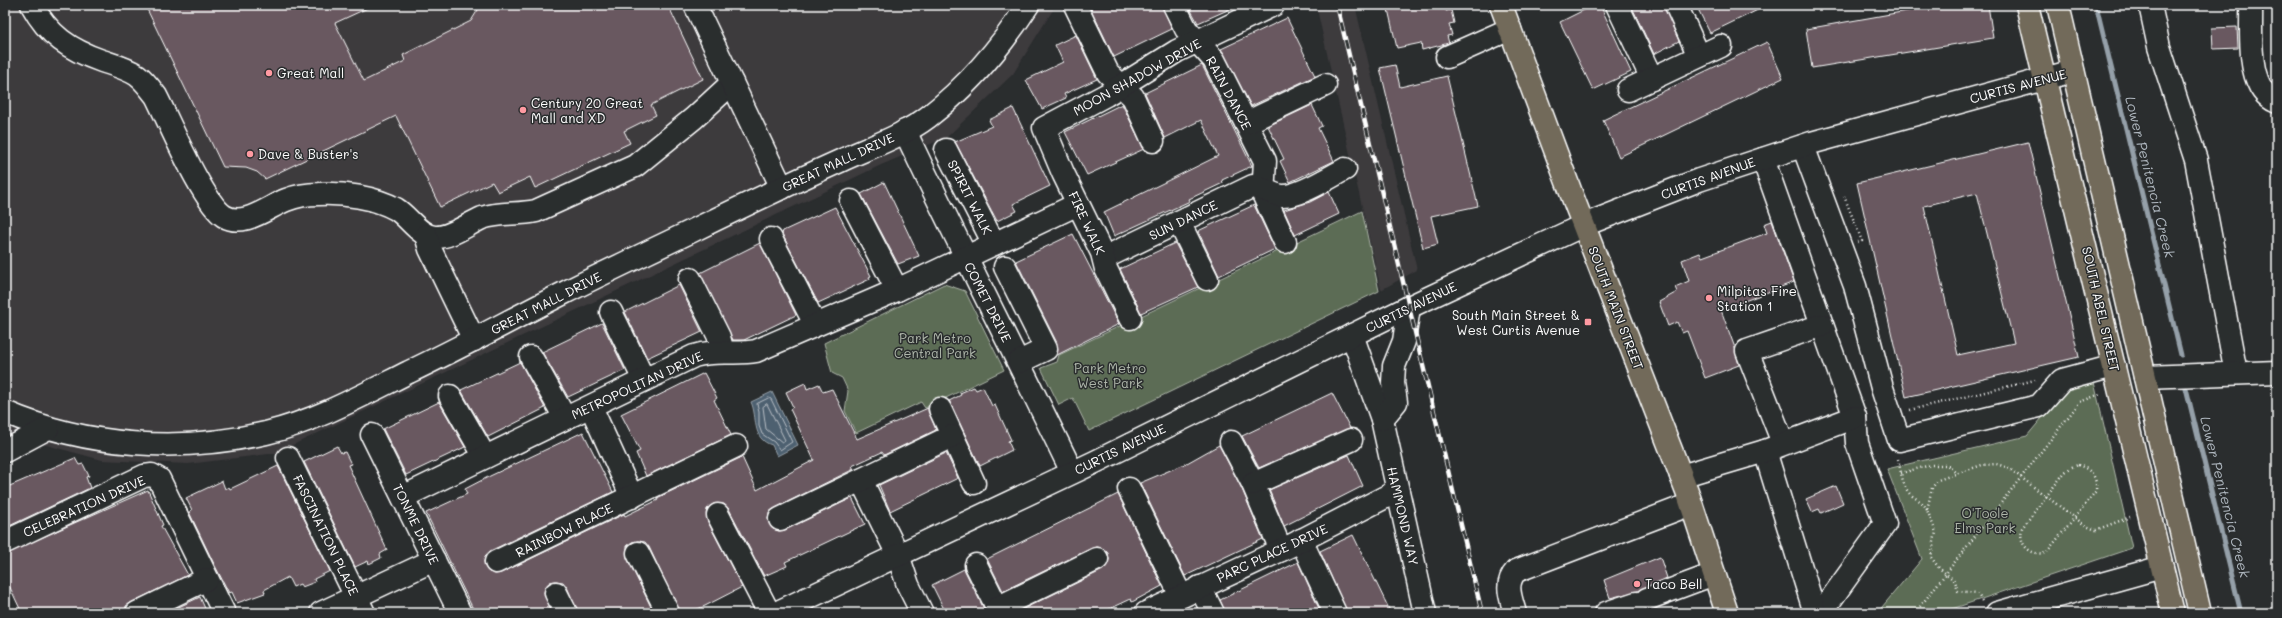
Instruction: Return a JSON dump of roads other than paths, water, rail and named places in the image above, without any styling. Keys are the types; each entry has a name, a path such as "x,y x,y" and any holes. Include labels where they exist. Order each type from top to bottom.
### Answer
{"main road":[{"name":"SOUTH MAIN STREET","path":"1501,5 1681,476 1714,574 1724,612"},
{"name":"SOUTH ABEL STREET","path":"2027,5 2046,78 2173,613"},
{"name":"SOUTH ABEL STREET","path":"2058,5 2200,613"},
{"path":"2112,359 2131,372 2145,377 2137,390 2126,420"},
{"path":"2162,567 2188,561"}],"street":[{"path":"32,5 45,27 65,44 78,52 127,69 138,76 148,86 156,96 205,193 224,216 234,220 245,219 286,200 303,196 338,195 378,202 395,209 426,235 435,237 445,235 496,214 524,214 548,208 635,166 694,118 732,83"},
{"path":"695,5 782,188"},
{"name":"GREAT MALL DRIVE","path":"5,412 48,428 83,436 137,444 190,444 241,438 268,432 317,416 474,340 568,291 782,188 905,131 927,118 975,74 1009,34 1028,5"},
{"path":"1075,5 1108,73 1133,97 1153,141"},
{"name":"RAIN DANCE","path":"1174,5 1186,29 1214,60 1265,160 1263,188"},
{"name":"MOON SHADOW DRIVE","path":"1044,128 1177,51 1273,5"},
{"path":"1617,5 1652,79"},
{"path":"1676,5 1700,56"},
{"path":"2150,5 2159,47 2196,160 2236,373"},
{"path":"2251,5 2252,60 2258,84 2270,100 2277,102"},
{"path":"1447,57 1510,29"},
{"path":"1628,90 1721,46"},
{"name":"CURTIS AVENUE","path":"776,613 1072,472 1409,307 1584,225 1699,180 1802,146 2073,71"},
{"path":"1246,123 1325,85"},
{"name":"FIRE WALK","path":"1044,128 1104,258 1106,269 1130,318"},
{"name":"COMET DRIVE","path":"905,131 1072,472"},
{"path":"1802,146 1855,286 1882,388 1899,440 2040,406 2062,380 2112,359"},
{"name":"SPIRIT WALK","path":"946,150 994,244"},
{"path":"1763,159 1855,418 1857,443 1885,524 1821,613"},
{"path":"1263,188 1274,195 1292,195 1345,169"},
{"name":"SUN DANCE","path":"1104,258 1246,188 1253,186 1263,188"},
{"path":"1263,188 1263,194 1285,242"},
{"path":"851,201 897,290"},
{"name":"METROPOLITAN DRIVE","path":"403,497 694,356 703,353 745,353 756,351 815,324 897,290 1078,204"},
{"path":"1179,222 1207,279"},
{"path":"426,235 430,249 474,340"},
{"path":"771,239 815,324"},
{"path":"1005,267 1046,349 1019,362"},
{"path":"690,279 718,337 722,352"},
{"path":"1382,419 1396,402 1393,383 1394,366 1404,342 1409,307"},
{"path":"611,312 644,380"},
{"path":"1815,613 1774,447 1747,351 1822,325"},
{"name":"HAMMOND WAY","path":"1352,335 1382,419 1425,613"},
{"path":"531,357 565,418"},
{"path":"2145,377 2236,373 2276,377"},
{"path":"450,396 485,457"},
{"path":"591,407 632,497"},
{"path":"940,409 974,483"},
{"path":"1681,476 1774,447 1855,418"},
{"path":"5,451 48,428"},
{"name":"TONME DRIVE","path":"372,435 460,613"},
{"path":"780,519 952,436"},
{"path":"1253,484 1351,440"},
{"path":"1231,442 1253,484 1335,613"},
{"name":"RAINBOW PLACE","path":"496,562 736,446"},
{"name":"FASCINATION PLACE","path":"288,458 361,605"},
{"name":"CELEBRATION DRIVE","path":"5,542 144,476 152,476 158,479 224,613"},
{"path":"861,480 898,555 908,585 922,613"},
{"path":"1129,489 1190,591 1213,613"},
{"name":"PARC PLACE DRIVE","path":"1146,613 1190,591 1292,545 1397,491"},
{"path":"1515,613 1508,587 1511,577 1516,571 1691,504"},
{"path":"718,515 770,613"},
{"path":"638,553 668,613"},
{"path":"976,565 998,610 1097,559"},
{"path":"321,613 361,605 434,560"},
{"path":"1991,610 2162,567"},
{"path":"1606,613 1714,574"},
{"path":"137,613 207,579"},
{"path":"556,593 566,613"}],"water":[{"path":"772,392 798,445 777,456 772,445 765,442 758,433 751,402"}],"waterway":[{"name":"Lower Penitencia Creek","path":"2096,5 2181,355"},
{"name":"Lower Penitencia Creek","path":"2186,388 2241,613"}],"railway":[{"path":"1337,5 1482,613"}],"place":[{"name":"Great Mall","path":"269,73"},
{"name":"Century 20 Great Mall and XD","path":"523,110"},
{"name":"Dave & Buster's","path":"250,154"},
{"name":"Milpitas Fire Station 1","path":"1709,298"},
{"name":"South Main Street & West Curtis Avenue","path":"1588,322"},
{"name":"Taco Bell","path":"1637,584"}],"park label":[{"name":"Park Metro Central Park","path":"935,346"},
{"name":"Park Metro West Park","path":"1110,376"},
{"name":"O'Toole Elms Park","path":"1985,520"}]}
